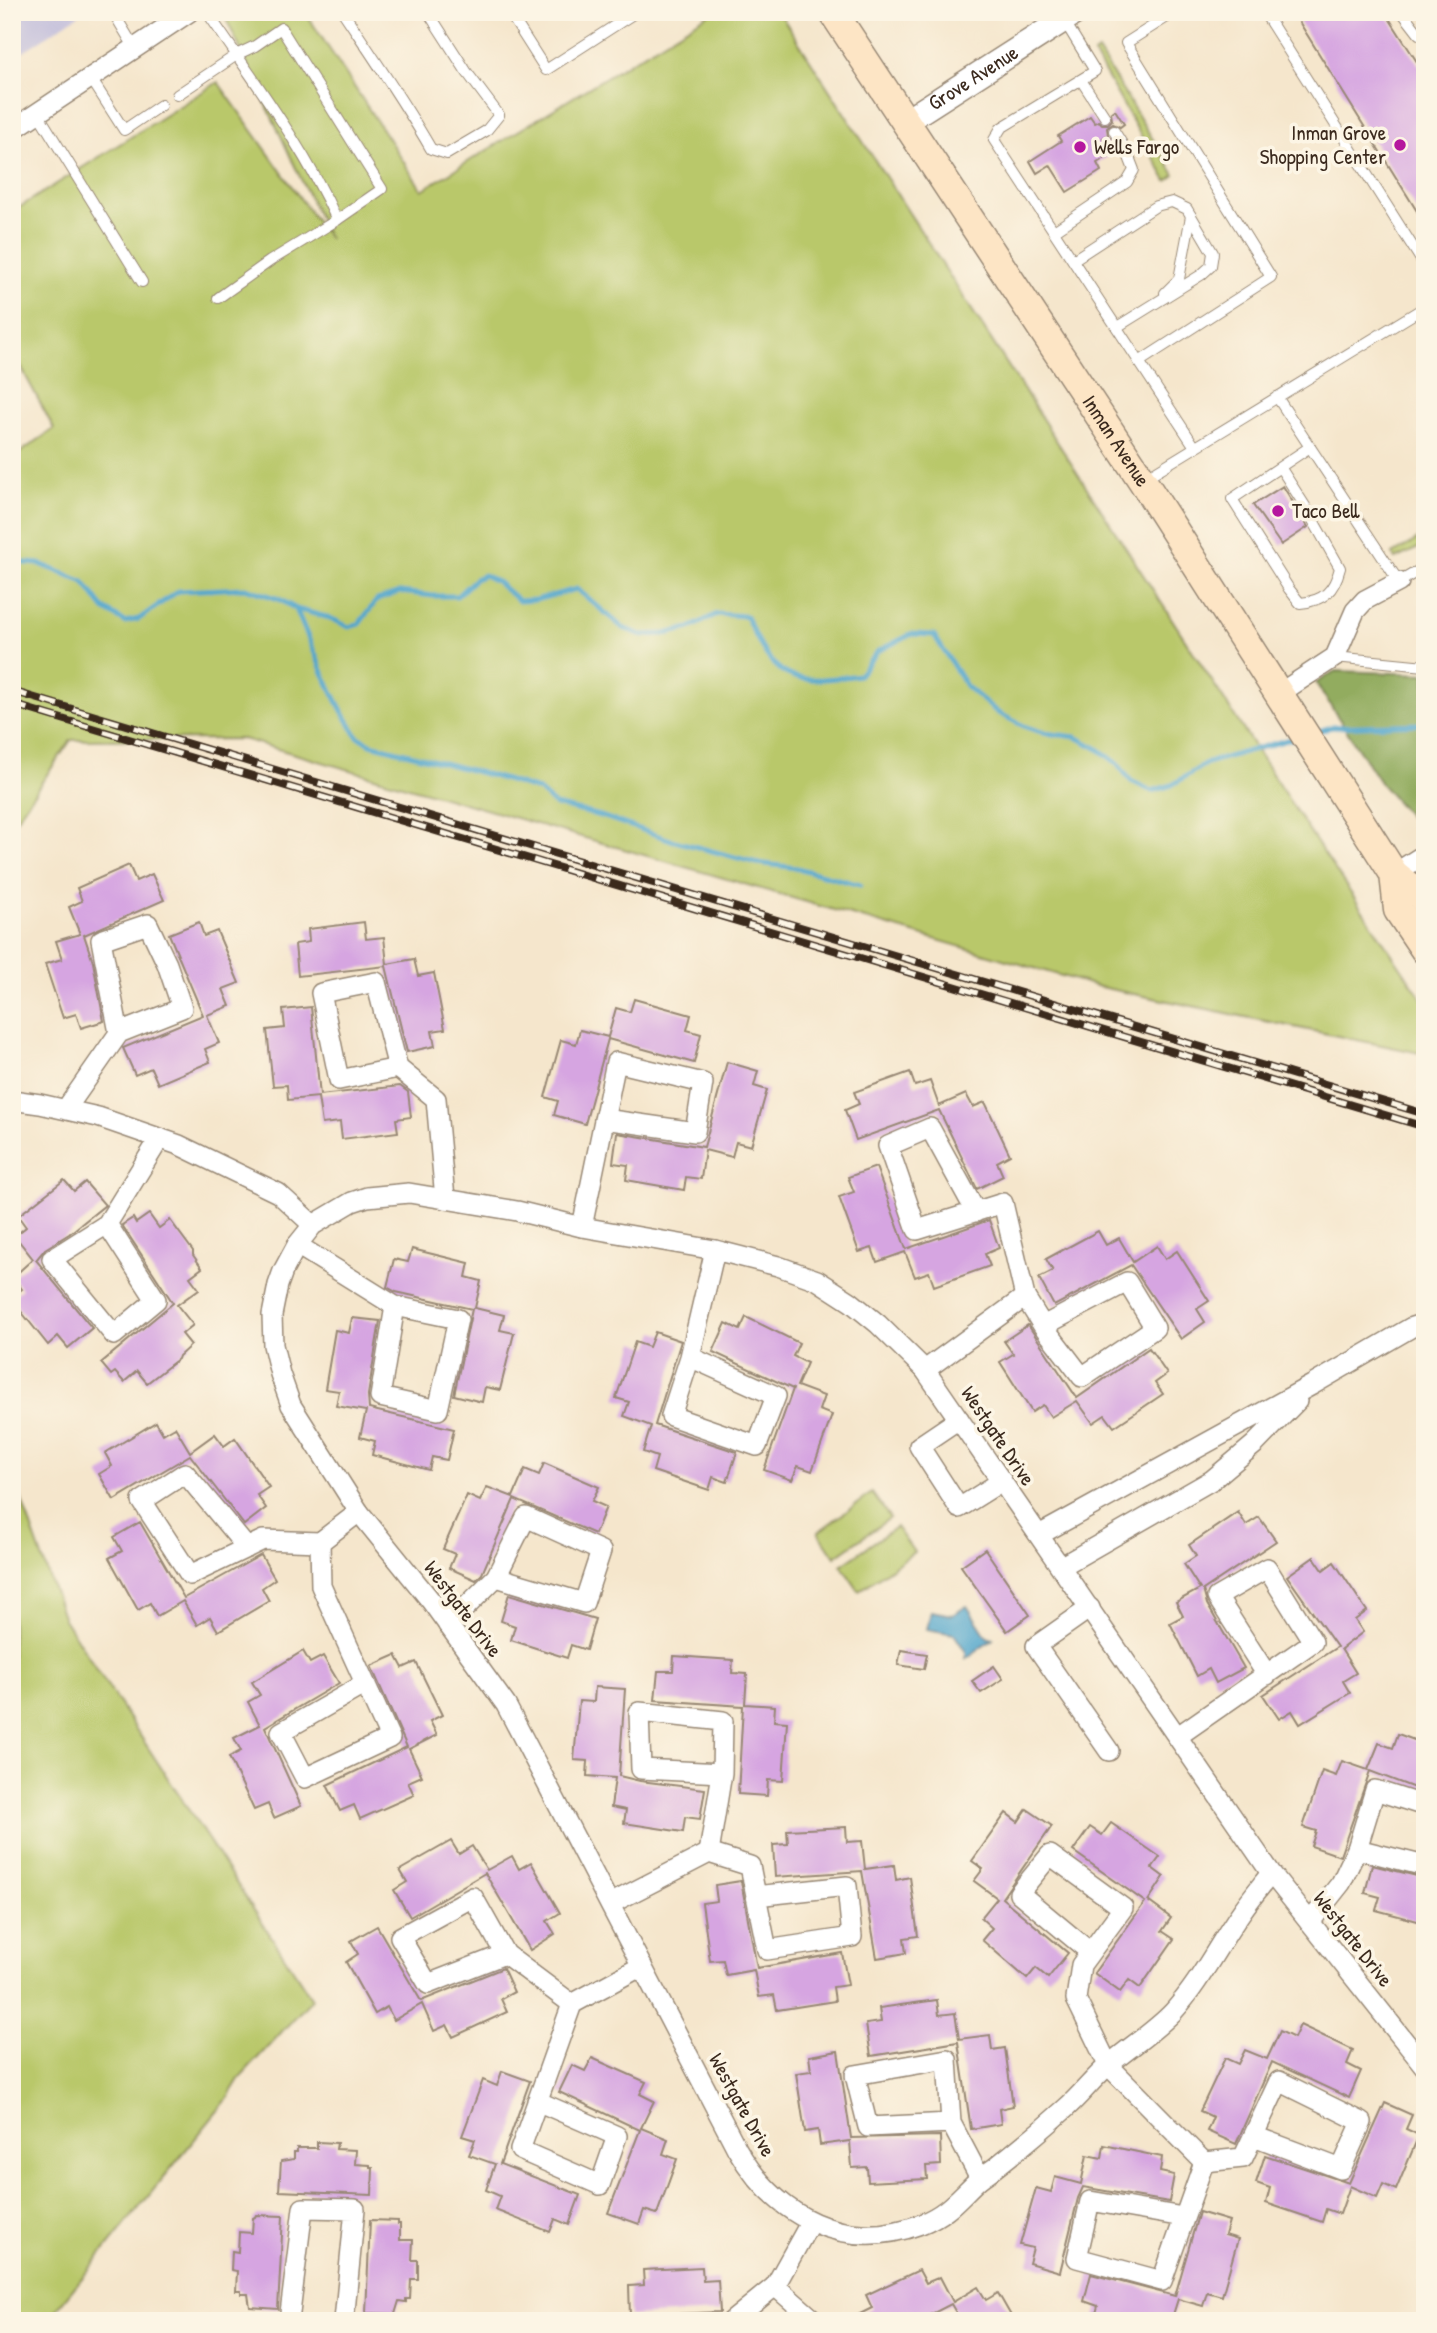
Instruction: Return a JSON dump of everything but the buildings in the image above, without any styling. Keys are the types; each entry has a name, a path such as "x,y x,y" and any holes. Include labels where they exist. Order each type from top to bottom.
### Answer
{"main road":[{"name":"Inman Avenue","path":"833,12 1142,480 1394,874 1425,901"},
{"name":"Inman Avenue","path":"1394,874 1398,910 1425,950"}],"street":[{"path":"12,130 188,12"},
{"name":"Grove Avenue","path":"906,121 1066,15"},
{"path":"1280,693 1335,657 1355,611 1365,600 1399,582"},
{"path":"1394,874 1425,854"},
{"path":"66,1109 118,1033 181,1008 167,964 148,924 100,940 118,1033"},
{"path":"398,1068 339,1080 321,993 376,982 398,1068 436,1099 444,1199"},
{"path":"582,1227 604,1119 616,1062 703,1083 695,1132 604,1119"},
{"path":"12,1100 98,1116 160,1139 233,1170 278,1193 313,1225"},
{"path":"976,1212 930,1128 888,1146 917,1230 976,1212 1003,1203 1025,1297 1043,1326 1082,1377 1155,1328 1127,1282 1043,1326"},
{"path":"107,1224 156,1300 114,1335 52,1259 107,1224 160,1139"},
{"name":"Westgate Drive","path":"1271,1873 1242,1910 1200,1979 1171,2013 1108,2065 1068,2107 980,2178 947,2210 921,2224 901,2230 863,2234 810,2223 786,2208 744,2161 506,1705 448,1625 359,1512 291,1405 276,1360 272,1330 274,1300 283,1271 297,1245 313,1225 352,1202 367,1196 409,1193 715,1250 778,1266 817,1280 851,1302 925,1370 1271,1873 1425,2067"},
{"path":"297,1245 395,1306 458,1319 438,1410 380,1398 395,1306"},
{"path":"690,1357 776,1396 757,1447 671,1416 690,1357 715,1250"},
{"path":"925,1370 1025,1297"},
{"path":"1039,1535 1412,1327 1425,1323"},
{"path":"1062,1566 1212,1480 1255,1444 1312,1385"},
{"path":"959,1419 919,1446 959,1508 1002,1480"},
{"path":"247,1548 185,1473 142,1501 190,1575 247,1548 263,1540 320,1542 359,1512"},
{"path":"448,1625 496,1577 526,1517 601,1551 583,1604 496,1577"},
{"path":"320,1542 321,1586 390,1738 305,1778 281,1732 365,1684"},
{"path":"1178,1736 1267,1675 1313,1642 1267,1568 1217,1597 1267,1675"},
{"path":"1090,1608 1036,1646 1109,1751"},
{"path":"709,1853 722,1773 723,1721 639,1712 641,1769 722,1773"},
{"path":"1310,1922 1341,1883 1357,1849 1375,1790 1425,1806"},
{"path":"1357,1849 1425,1867"},
{"path":"610,1904 709,1853 750,1866 756,1896 767,1950 852,1937 847,1886 756,1896"},
{"path":"1090,1952 1019,1893 1050,1855 1123,1908 1081,1965 1076,1998 1108,2065 1204,2162"},
{"path":"505,1954 428,1984 400,1937 473,1897 505,1954 572,2004"},
{"path":"537,2101 617,2136 600,2185 520,2150 537,2101 572,2004 642,1966"},
{"path":"951,2123 868,2127 855,2075 947,2059 951,2123 980,2178"},
{"path":"1204,2162 1243,2158 1279,2081 1362,2122 1341,2169 1254,2137"},
{"path":"1183,2217 1090,2201 1077,2258 1162,2281 1204,2162"},
{"path":"289,2321 303,2208 355,2209 344,2321"},
{"path":"732,2321 775,2286 810,2223"},
{"path":"775,2286 815,2321"}],"lane":[{"path":"113,12 134,47"},
{"path":"207,12 238,54 322,187 337,220"},
{"path":"343,12 405,105 430,149 447,154 486,131 499,115 466,71 428,12"},
{"path":"509,12 546,70 636,12"},
{"path":"1139,362 1271,277 1126,43 1175,12"},
{"path":"1264,12 1425,266"},
{"path":"1402,12 1419,34 1425,35"},
{"path":"1066,15 1095,71 1001,128 994,140 1195,447"},
{"path":"177,95 281,28 382,188 218,298"},
{"path":"90,77 124,130 161,105"},
{"path":"1081,80 1105,117"},
{"path":"37,113 142,282"},
{"path":"1054,231 1127,182 1134,170 1114,131"},
{"path":"1073,260 1156,206 1172,202 1187,209 1213,253 1211,266 1201,275 1117,327"},
{"path":"1152,306 1179,279 1191,216"},
{"path":"1142,480 1425,307"},
{"path":"1277,397 1399,582 1425,567"},
{"path":"1280,467 1340,568 1336,582 1327,595 1313,602 1300,603 1232,499 1280,467 1310,447"},
{"path":"1335,657 1425,666"}],"shaded area":[{"path":"12,12 83,12 12,59"}],"green space":[{"path":"223,12 305,12 422,190 712,12 779,12 1309,831 1425,1003 1425,1054 1100,987 243,739 71,740 12,825 12,458 54,429 12,350 12,212 218,82 329,239"},
{"path":"1098,51 1175,175 1167,181 1094,54"},
{"path":"1425,535 1425,545 1395,559 1393,554"},
{"path":"1336,671 1425,674 1425,827 1421,830 1381,784 1316,683"},
{"path":"12,1473 64,1619 312,1999 241,2076 225,2102 47,2321 12,2321"},
{"path":"872,1493 890,1518 835,1557 818,1532"},
{"path":"896,1527 914,1552 859,1591 841,1565"}],"water":[{"path":"967,1606 987,1637 993,1639 966,1658 966,1652 954,1634 927,1629 931,1611 952,1615"}],"waterway":[{"path":"12,562 40,564 84,582 104,609 125,622 139,619 178,591 245,588 349,627 359,624 377,600 400,592 457,596 475,579 484,575 496,581 519,601 535,600 577,589 623,628 642,635 665,634 690,628 717,614 746,616 766,654 776,666 787,674 800,678 859,675 878,651 912,634 934,635 966,686 998,713 1045,733 1076,737 1117,763 1131,781 1152,791 1172,785 1207,763 1297,737"},
{"path":"296,609 341,709 357,736 371,744 538,790 555,805 601,816 671,840 757,863 797,868 860,885"},
{"path":"1313,733 1331,727 1425,724"}],"railway":[{"path":"12,691 1425,1114"},
{"path":"12,704 1425,1127"}],"place":[{"name":"Inman Grove Shopping Center","path":"1400,145"},
{"name":"Wells Fargo","path":"1080,147"},
{"name":"Taco Bell","path":"1278,511"}]}
